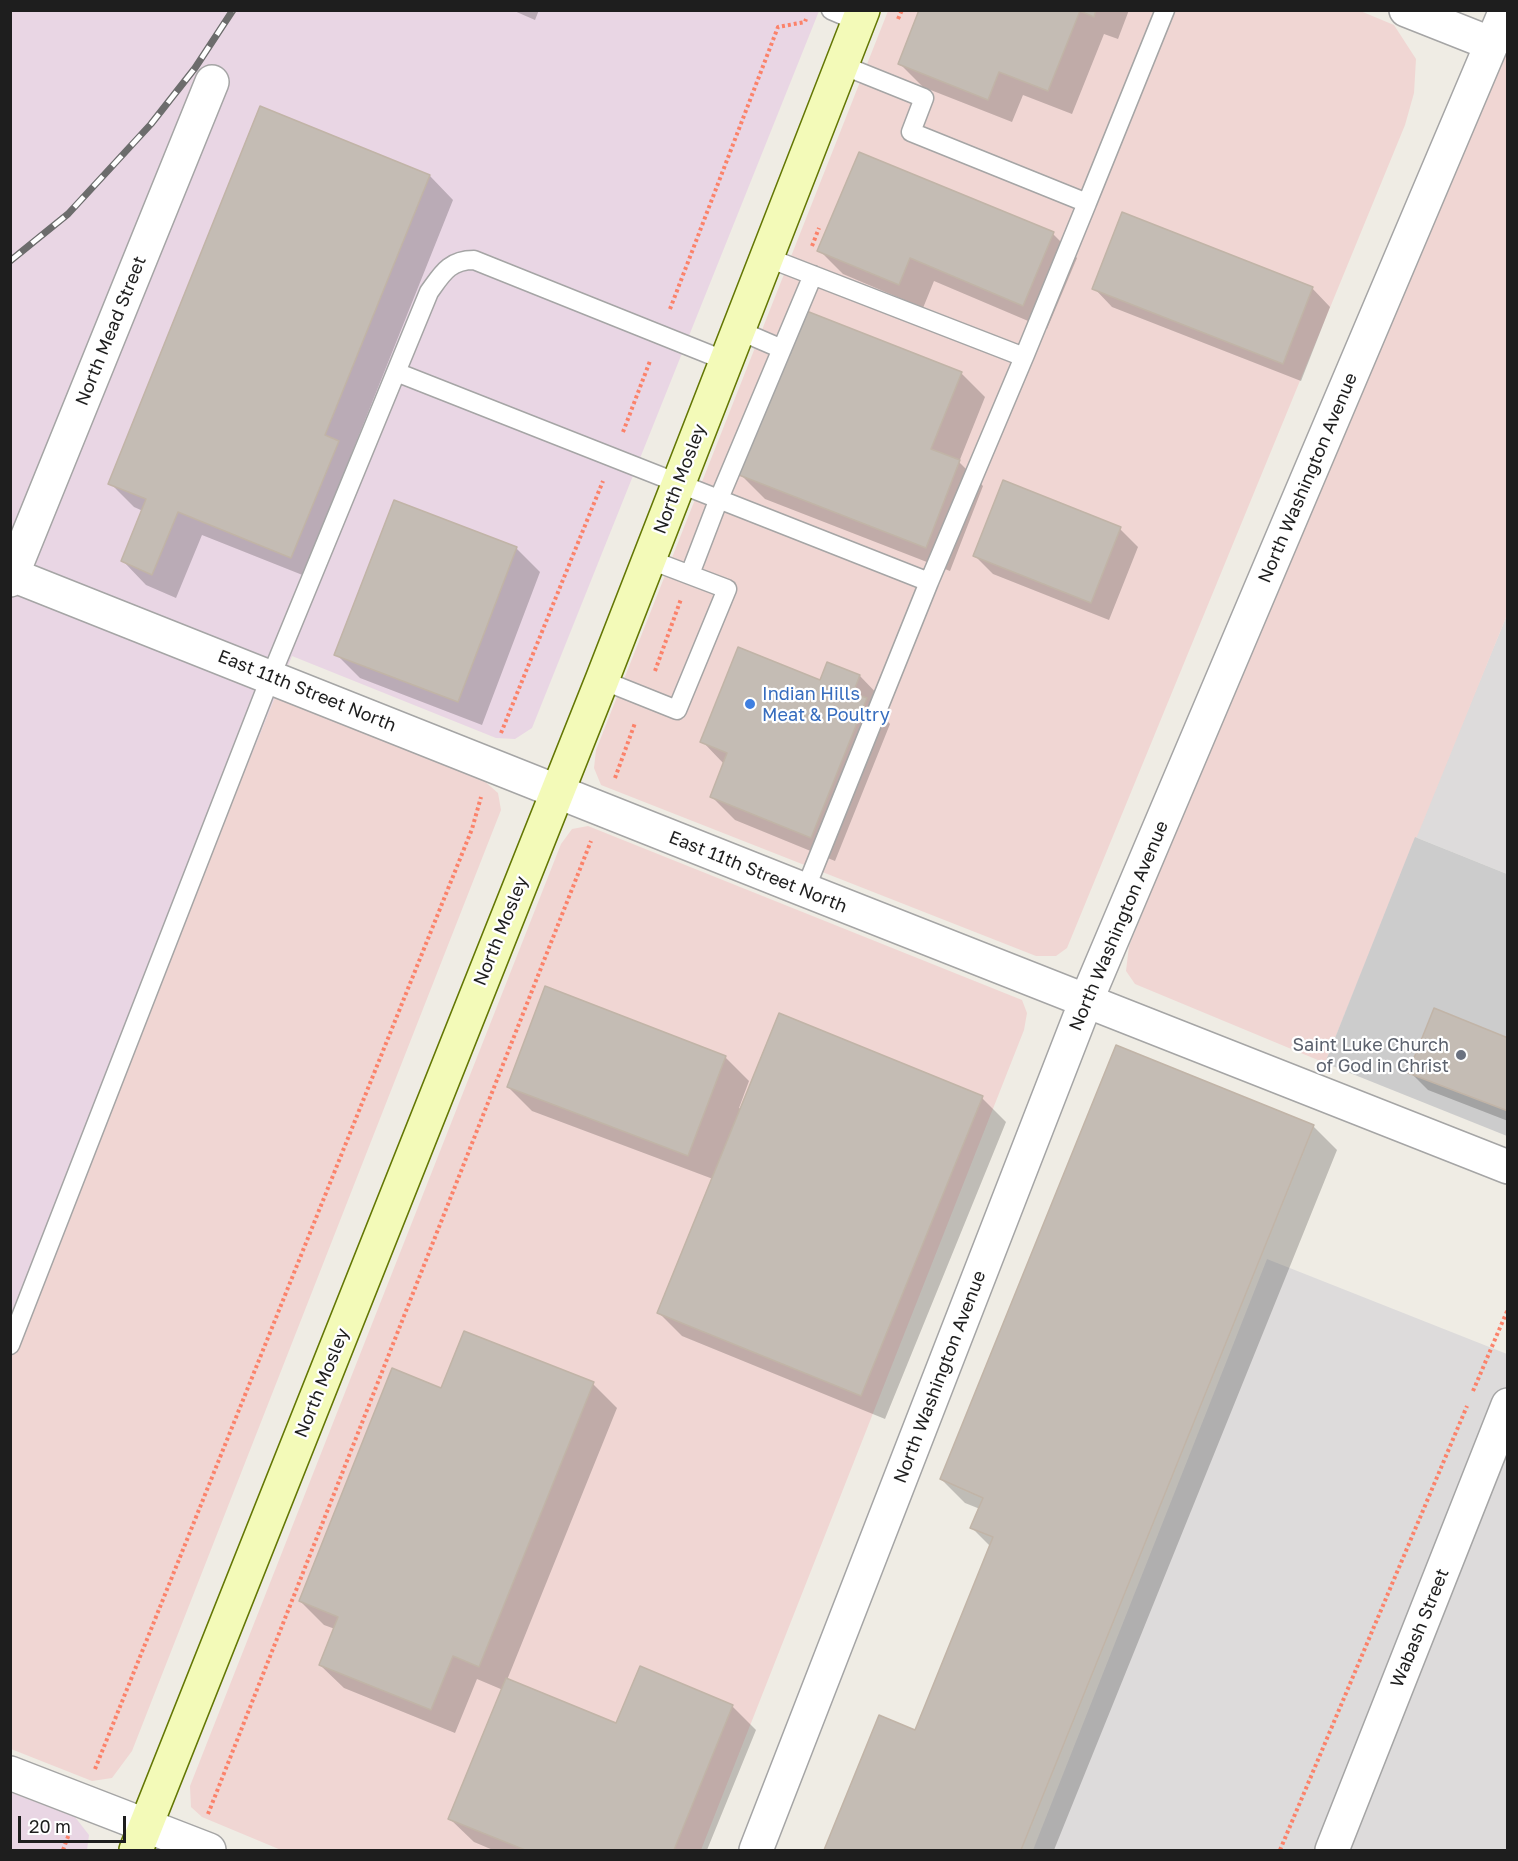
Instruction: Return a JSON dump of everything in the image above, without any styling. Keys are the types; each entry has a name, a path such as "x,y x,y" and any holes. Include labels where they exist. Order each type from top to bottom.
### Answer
{"street":[{"path":"1406,10 1503,22"},
{"name":"North Mosley","path":"141,1838 602,680 842,65 851,14"},
{"name":"North Washington Avenue","path":"756,1851 1086,1001 1503,22"},
{"name":"North Mead Street","path":"11,576 212,82"},
{"name":"East 11th Street North","path":"11,576 271,676 556,792 1508,1167"},
{"name":"Wabash Street","path":"1332,1851 1508,1405"},
{"path":"10,1773 82,1801 141,1838 202,1848"}],"lane":[{"path":"805,890 928,582 1024,357 1165,10"},
{"path":"842,65 924,98 910,132 1087,203"},
{"path":"766,257 1024,357"},
{"path":"10,1345 271,676 429,292 445,269 460,260 474,260 726,361"},
{"path":"690,574 782,349 808,273"},
{"path":"738,330 782,349"},
{"path":"396,372 928,582"},
{"path":"602,680 677,710 727,589 648,559"}],"path":[{"path":"898,20 902,10"},
{"path":"63,1851 472,829 502,729 613,458 778,27 805,22 807,16"},
{"path":"808,273 823,217"},
{"path":"202,1848 603,810 690,574"},
{"path":"1280,1851 1508,1309"}],"shaded area":[{"path":"1358,10 1394,25 1416,59 1414,93 1405,125 1067,948 1056,956 1036,956 601,785 594,768 596,750 888,11"},
{"path":"11,11 819,11 532,728 515,739 496,738 292,656 11,1341"},
{"path":"1507,23 1507,615 1325,1063 1135,984 1126,971 1129,946"},
{"path":"1507,615 1507,874 1415,837"},
{"path":"275,697 482,779 498,793 501,810 132,1751 112,1778 92,1781 11,1749 10,1341"},
{"path":"588,826 1022,1000 1027,1013 1024,1030 701,1850 281,1850 202,1817 191,1807 190,1786 561,844 572,829"},
{"path":"1415,837 1507,874 1507,1136 1325,1063"},
{"path":"1267,1259 1507,1354 1507,1850 1033,1850"},
{"path":"10,1792 75,1817 89,1835 87,1850 11,1850"}],"building":[{"path":"919,10 1096,10 1094,17 1080,11 1048,91 999,72 988,100 898,64"},
{"path":"260,106 430,175 325,435 339,441 291,558 178,512 152,575 121,561 146,499 108,484"},
{"path":"859,152 1054,232 1023,306 910,258 899,285 817,251"},
{"path":"1122,212 1313,287 1283,364 1092,289"},
{"path":"804,310 962,372 931,449 960,460 926,548 739,475"},
{"path":"1003,480 1121,527 1091,603 973,556"},
{"path":"394,500 517,547 458,702 334,655"},
{"path":"738,647 820,680 827,662 860,675 853,693 867,698 811,838 710,797 727,753 700,742"},
{"path":"545,986 726,1056 688,1156 507,1087"},
{"name":"Saint Luke Church of God in Christ","path":"1434,1008 1508,1038 1508,1111 1408,1073"},
{"path":"779,1013 983,1096 861,1396 657,1313"},
{"path":"1116,1045 1314,1125 1021,1850 824,1850 879,1715 915,1730 993,1537 970,1528 983,1498 940,1479"},
{"path":"464,1331 594,1382 479,1667 453,1656 431,1710 319,1665 338,1617 299,1601 392,1368 441,1388"},
{"path":"640,1666 733,1705 674,1850 525,1850 448,1819 506,1678 616,1723"}],"railway":[{"path":"10,261 68,214 151,124 195,68 233,10"}],"place":[{"name":"Indian Hills Meat & Poultry","path":"750,704"},
{"name":"Saint Luke Church of God in Christ","path":"1461,1055"}]}
